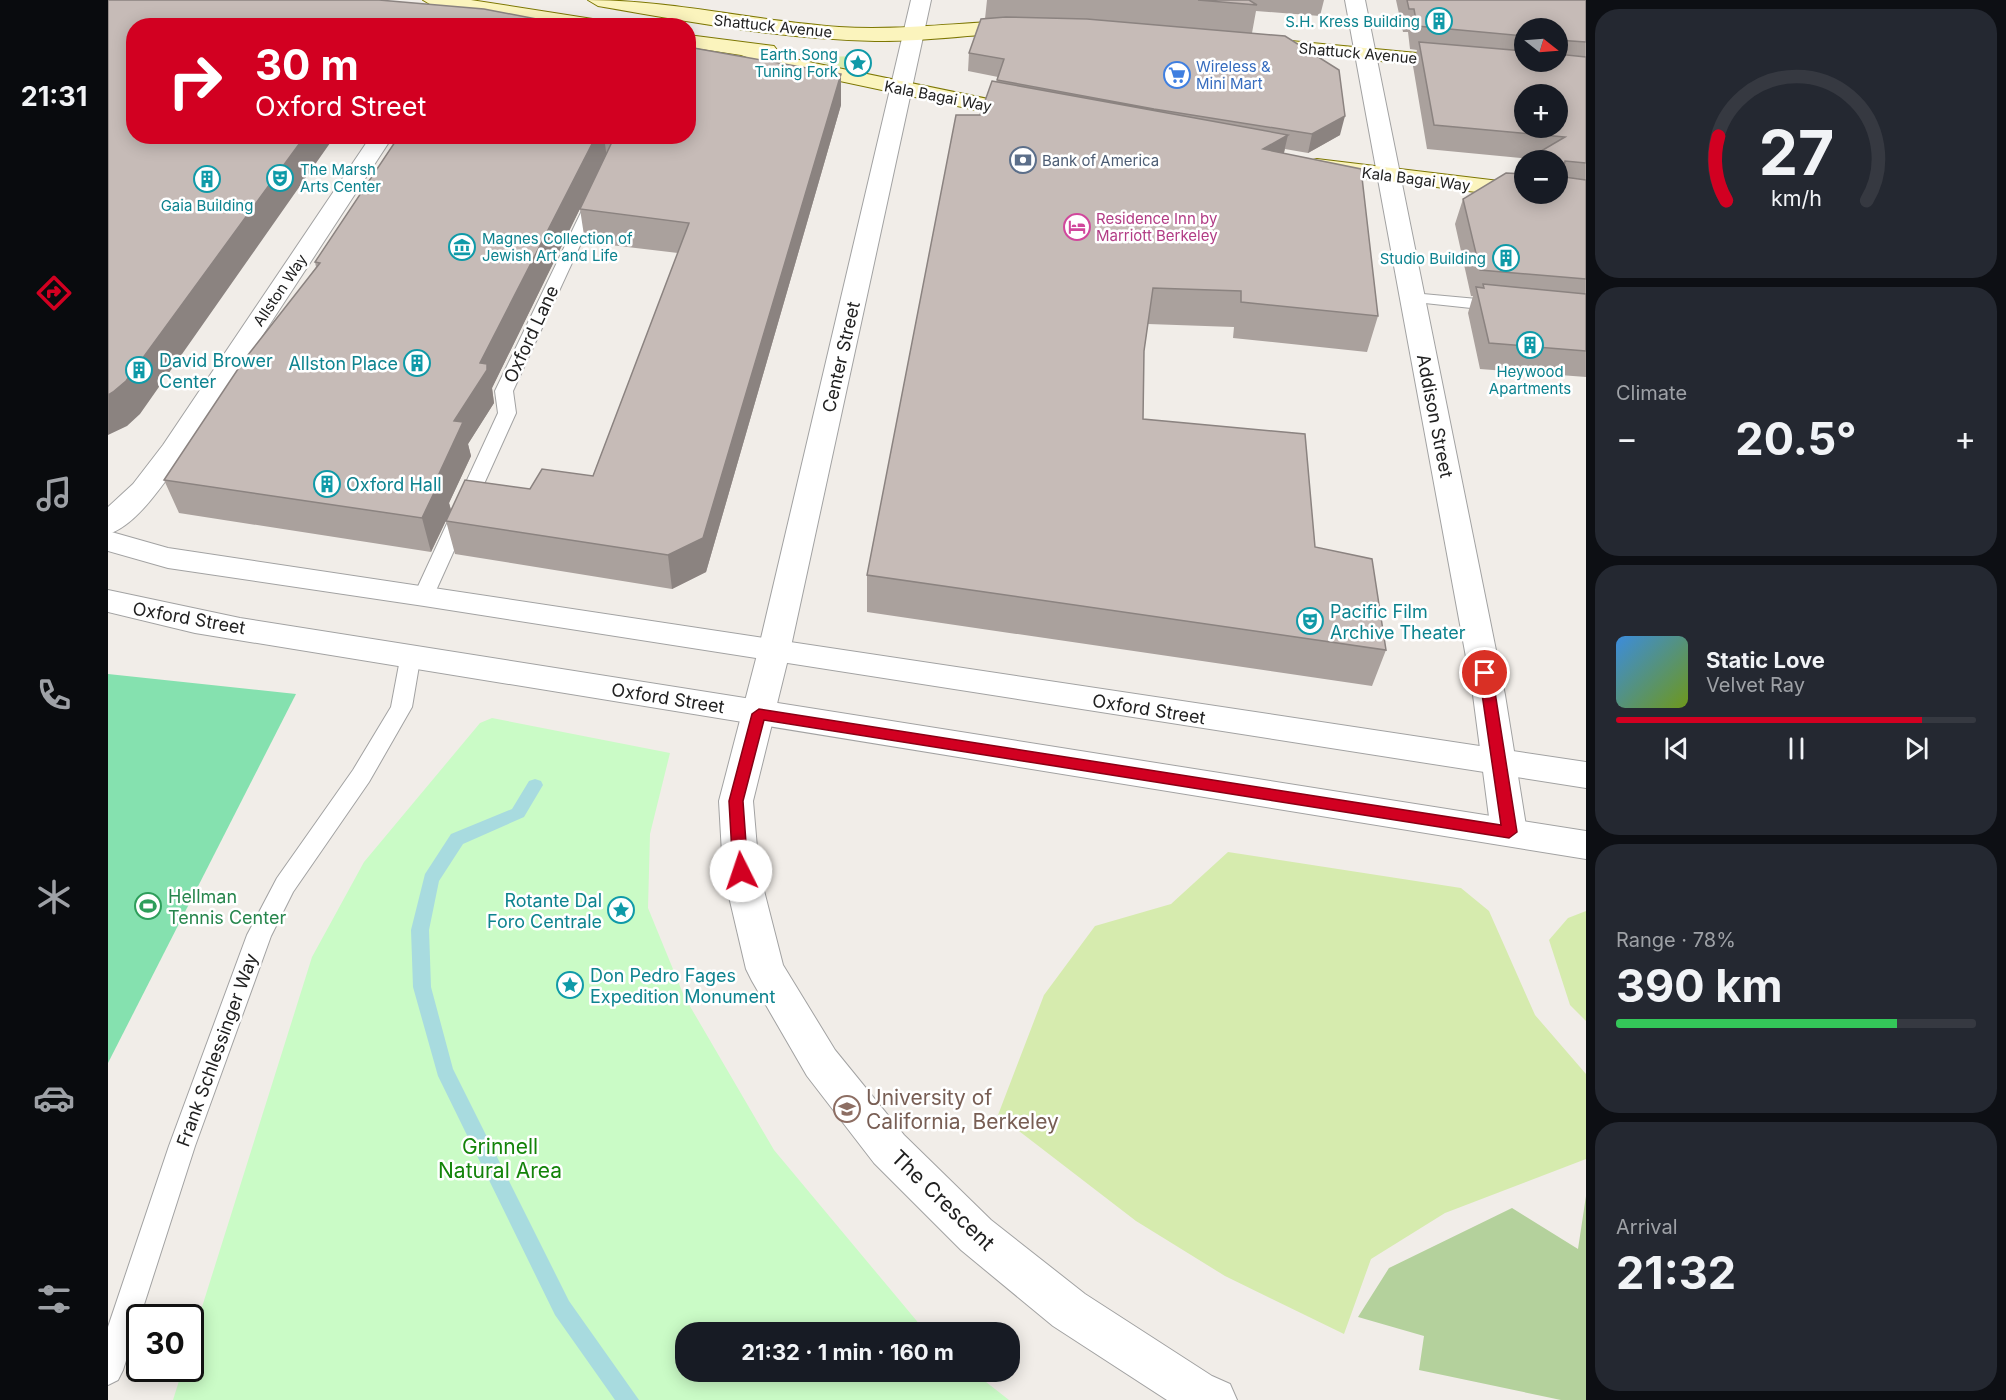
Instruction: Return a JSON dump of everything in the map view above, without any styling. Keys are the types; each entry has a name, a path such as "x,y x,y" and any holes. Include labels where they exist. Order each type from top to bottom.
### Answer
{"main road":[{"path":"433,0 470,2 556,18"},
{"name":"Shattuck Avenue","path":"598,0 788,30 914,35 1005,27 1038,27"},
{"name":"Shattuck Avenue","path":"696,42 745,50 862,47 914,35"},
{"name":"Shattuck Avenue","path":"1243,42 1480,64"},
{"name":"Kala Bagai Way","path":"745,50 774,61 902,90 1047,117"},
{"name":"Kala Bagai Way","path":"1297,163 1389,176 1514,189"}],"street":[{"name":"Center Street","path":"759,714 921,0"},
{"name":"Addison Street","path":"1355,0 1487,683 1509,832"},
{"path":"462,18 470,2"},
{"name":"Allston Way","path":"108,524 143,491 174,451 377,144"},
{"name":"Oxford Street","path":"108,541 168,558 424,595 1586,775"},
{"name":"Oxford Street","path":"108,601 210,623 411,654 462,666 1586,845"},
{"name":"The Crescent","path":"759,714 736,801 741,871 765,969 821,1063 889,1149 976,1235 1069,1310 1196,1392 1214,1400"}],"lane":[{"name":"Oxford Lane","path":"424,595 507,413 504,391 600,187"},
{"path":"1412,298 1516,307"},
{"name":"Frank Schlessinger Way","path":"108,1370 182,1146 259,935 285,885 361,776 402,707 411,654"}],"green space":[{"path":"870,56 865,73 808,59 810,57"},
{"name":"Hellman Tennis Center","path":"108,674 296,694 108,1063"},
{"name":"Grinnell Natural Area","path":"492,718 670,753 650,834 648,908 684,996 774,1150 918,1322 675,1322 675,1382 986,1382 1009,1400 173,1400 179,1382 204,1382 203,1304 312,957 364,862 480,723"},
{"path":"1228,852 1461,888 1489,911 1535,1015 1586,1074 1586,1159 1445,1213 1371,1259 1344,1334 1225,1276 1136,1221 998,1115 1044,995 1095,926 1171,904"},
{"path":"1586,911 1586,1021 1570,1005 1549,940 1568,918"},
{"path":"1586,1196 1586,1400 1561,1400 1419,1370 1424,1336 1358,1317 1389,1268 1512,1208 1578,1249"}],"building":[{"path":"108,0 379,0 484,9 531,18 126,18 126,144 299,144 126,381 108,395"},
{"path":"1198,0 1249,0 1257,5"},
{"path":"1407,0 1586,0 1586,42 1568,41 1568,18 1514,18 1514,35 1417,26 1414,9 1409,9"},
{"path":"1006,17 1087,19 1285,36 1339,70 1345,116 1312,134 1154,109 997,80 1004,59 969,53 981,19"},
{"path":"1419,42 1514,50 1514,72 1568,72 1568,55 1586,57 1586,163 1568,161 1568,150 1543,150 1563,138 1568,138 1568,84 1514,84 1514,132 1434,125"},
{"path":"696,48 841,74 703,538 668,555 446,521 465,480 530,489 542,469 593,476 689,223 580,209 611,144 696,144"},
{"path":"992,81 1288,135 1263,149 1361,169 1378,316 1241,302 1241,291 1153,288 1144,351 1143,419 1305,434 1315,547 1372,559 1386,650 867,575 956,115 980,115"},
{"path":"394,144 592,144 480,363 487,364 487,370 454,421 463,422 438,476 442,476 422,518 164,480 244,360 320,263 315,262"},
{"path":"1506,173 1514,173 1514,204 1568,204 1568,178 1586,180 1586,279 1480,270 1463,199"},
{"path":"1483,284 1586,294 1586,351 1489,343 1476,287 1484,288"}],"waterway":[{"path":"535,785 518,813 457,839 431,879 420,930 422,987 444,1070 562,1308 628,1400"}],"place":[{"name":"S.H. Kress Building","path":"1439,21"},
{"name":"Earth Song Tuning Fork","path":"858,63"},
{"name":"Wireless & Mini Mart","path":"1177,75"},
{"name":"Bank of America","path":"1023,160"},
{"name":"The Marsh Arts Center","path":"280,178"},
{"name":"Gaia Building","path":"207,179"},
{"name":"Residence Inn by Marriott Berkeley","path":"1077,227"},
{"name":"Magnes Collection of Jewish Art and Life","path":"462,247"},
{"name":"Studio Building","path":"1506,258"},
{"name":"Heywood Apartments","path":"1530,345"},
{"name":"Allston Place","path":"417,363"},
{"name":"David Brower Center","path":"139,370"},
{"name":"Oxford Hall","path":"327,484"},
{"name":"Pacific Film Archive Theater","path":"1310,621"},
{"name":"Hellman Tennis Center","path":"148,906"},
{"name":"Rotante Dal Foro Centrale","path":"621,910"},
{"name":"Don Pedro Fages Expedition Monument","path":"570,985"},
{"name":"University of California, Berkeley","path":"847,1109"}],"route":[{"path":"741,871 736,801 759,714 1509,832 1485,673"}]}
